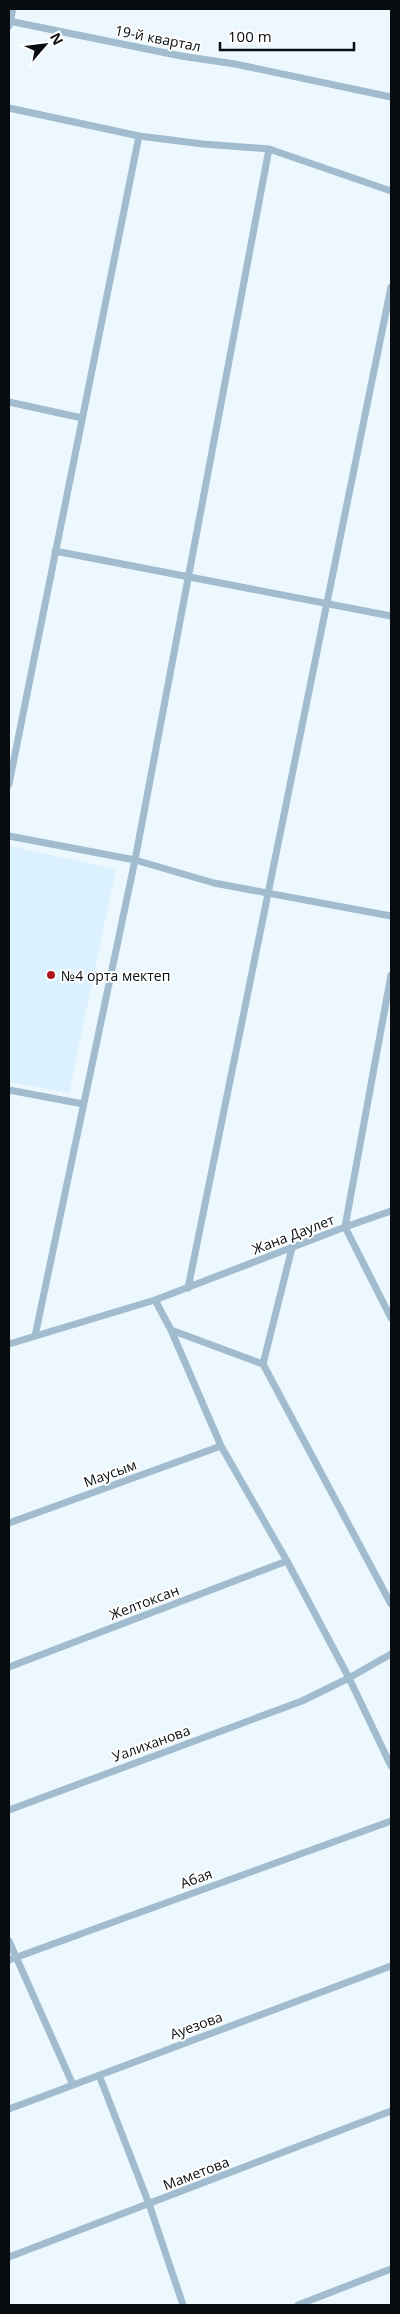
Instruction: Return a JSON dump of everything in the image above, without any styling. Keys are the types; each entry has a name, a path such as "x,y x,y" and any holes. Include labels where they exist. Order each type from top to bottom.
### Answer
{"street":[{"path":"9,23 13,9"},
{"name":"19-й квартал","path":"9,23 181,56 235,64 391,97"},
{"path":"9,108 139,136 203,144 269,149 391,191"},
{"path":"9,784 139,136"},
{"path":"35,1336 134,860 269,149"},
{"path":"188,1288 391,287"},
{"path":"9,402 82,418"},
{"path":"55,551 391,616"},
{"path":"9,836 134,860 214,884 391,916"},
{"path":"391,975 345,1227 391,1211"},
{"path":"9,1090 84,1104"},
{"name":"Жана Даулет","path":"9,1344 156,1300 345,1227 391,1318"},
{"path":"263,1364 292,1248"},
{"path":"156,1300 221,1446 287,1561 349,1678 391,1766"},
{"path":"170,1330 263,1364 391,1604"},
{"name":"Маусым","path":"9,1523 221,1446"},
{"name":"Желтоксан","path":"9,1667 287,1561"},
{"name":"Уалиханова","path":"9,1810 302,1701 349,1678 391,1654"},
{"name":"Абая","path":"12,1959 391,1820"},
{"path":"9,1941 12,1959 73,2085"},
{"name":"Ауезова","path":"9,2109 391,1966"},
{"path":"99,2075 149,2204 183,2305"},
{"name":"Маметова","path":"9,2257 391,2111"},
{"path":"298,2305 391,2268"}],"shaded area":[{"name":"№4 орта мектеп","path":"9,846 116,869 69,1093 9,1082"}],"place":[{"name":"№4 орта мектеп","path":"51,975"}]}
